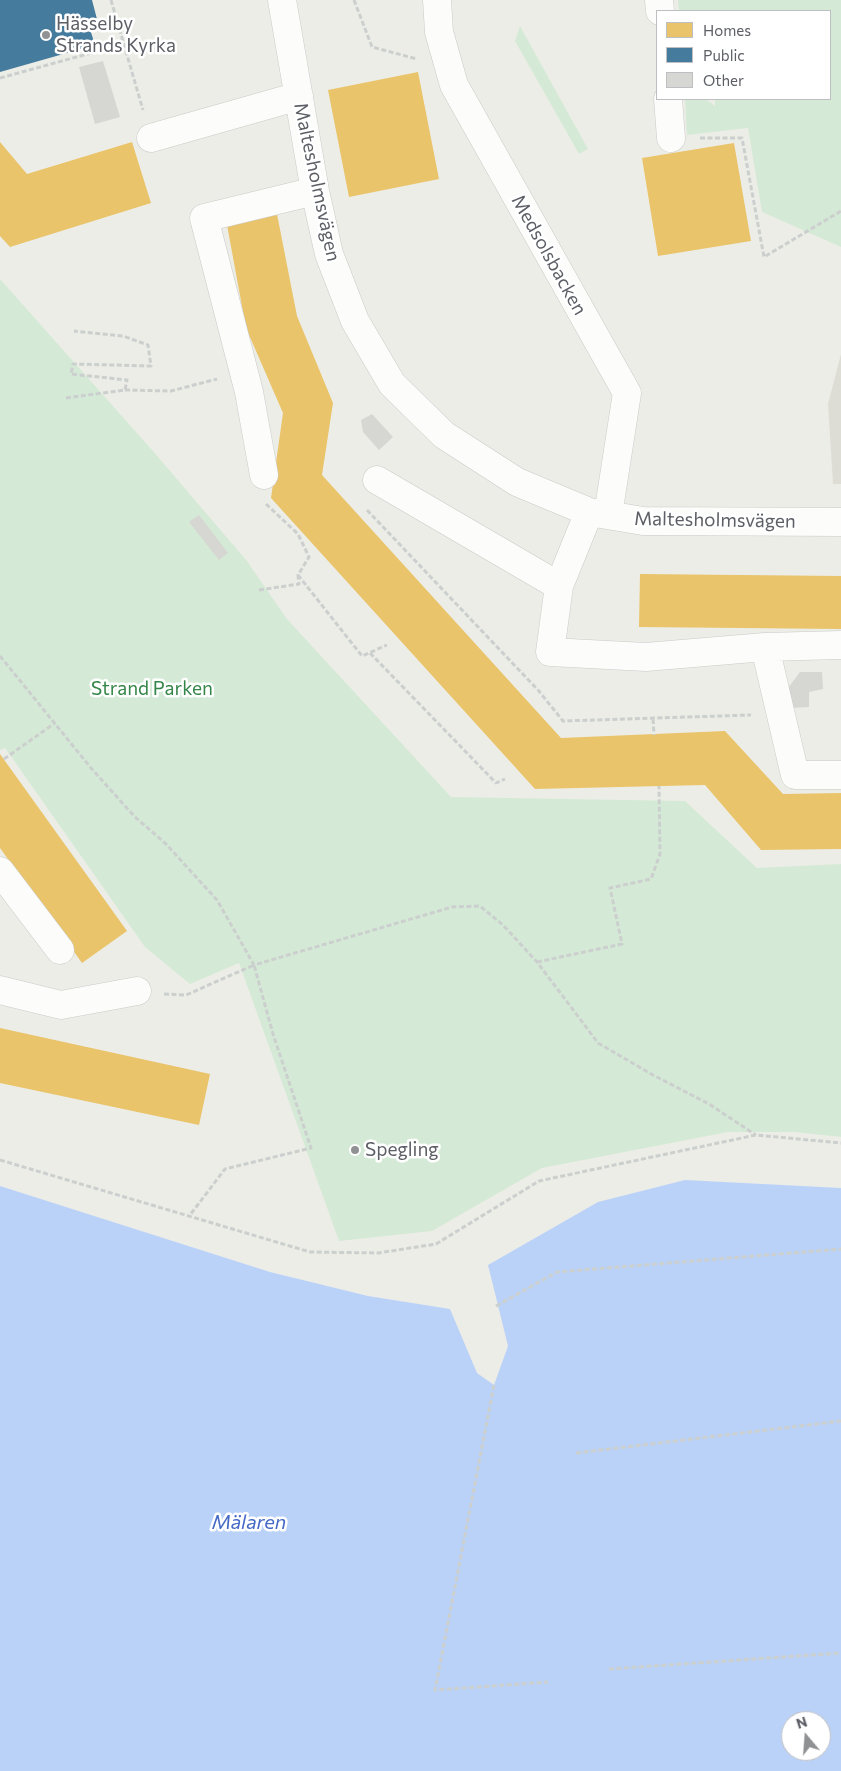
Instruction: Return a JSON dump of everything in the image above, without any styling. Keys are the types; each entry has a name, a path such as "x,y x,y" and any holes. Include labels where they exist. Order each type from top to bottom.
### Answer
{"street":[{"name":"Maltesholmsvägen","path":"282,0 315,191 329,254 355,321 392,384 444,435 518,482 598,514 643,521 841,522"},
{"name":"Medsolsbacken","path":"437,0 439,32 454,85 627,393 598,514"},
{"path":"151,138 299,96"},
{"path":"668,100 672,138"},
{"path":"264,475 244,371 204,218 315,191"},
{"path":"376,480 559,586"},
{"path":"598,514 559,586 550,652 646,656 765,647 841,645"},
{"path":"765,647 795,775 841,774"},
{"path":"0,871 60,950"},
{"path":"0,990 61,1005 137,991"}],"path":[{"path":"111,0 151,138"},
{"path":"354,0 372,47 420,60 447,60"},
{"path":"0,78 124,44"},
{"path":"672,138 742,138 764,257 841,211"},
{"path":"74,331 123,336 148,345 151,366 73,364 72,374 127,380 125,390"},
{"path":"66,398 125,390 171,391 244,371"},
{"path":"259,590 299,584 298,575 308,557 298,534 269,508 260,496 264,475"},
{"path":"364,508 538,690 563,721 780,713"},
{"path":"298,575 362,656 387,645"},
{"path":"370,653 496,783 505,779"},
{"path":"0,656 134,816 166,844 217,900 254,965 273,1034 311,1148 225,1169 190,1215"},
{"path":"653,719 654,735"},
{"path":"4,759 55,724"},
{"path":"537,962 622,944 610,888 651,879 660,854 659,786"},
{"path":"137,991 186,995 254,965 452,907 480,906 503,925 537,962 598,1043 653,1075 709,1104 756,1135"},
{"path":"0,1160 310,1252 378,1253 436,1244 539,1181 756,1135 841,1143"},
{"path":"496,1306 557,1272 841,1249"},
{"path":"494,1385 435,1690 548,1682"},
{"path":"576,1453 841,1421"},
{"path":"609,1669 841,1653"}],"shaded area":[{"path":"841,354 841,484 833,484 828,404"}],"green space":[{"path":"678,0 841,0 841,247 762,212 748,128 687,135 685,100 707,100 715,106 715,100 831,100 831,10 679,10"},
{"path":"520,26 588,149 579,154 515,41"},
{"name":"Strand Parken","path":"0,279 153,451 247,561 287,619 451,797 685,801 757,868 841,864 841,1137 795,1132 728,1132 542,1168 432,1231 339,1241 239,963 190,984 145,947 5,748 0,750"}],"water":[{"name":"Mälaren","path":"685,1180 841,1188 841,1771 0,1771 0,1186 270,1272 368,1296 450,1309 477,1373 494,1385 508,1346 488,1265 598,1202"}],"building: Homes":[{"path":"418,72 439,179 349,197 328,90"},
{"path":"0,142 27,174 132,142 151,203 10,247 0,236"},
{"path":"734,143 751,241 658,256 642,158"},
{"path":"277,214 297,316 333,403 322,475 561,738 725,731 783,794 841,793 841,849 761,850 705,785 535,789 271,498 283,413 246,328 227,225"},
{"path":"640,574 841,576 841,629 639,627"},
{"path":"0,754 127,931 82,963 0,848"},
{"path":"0,1028 210,1074 199,1125 0,1083"}],"building: Public":[{"name":"Hässelby Strands Kyrka","path":"0,0 92,0 98,23 89,26 95,45 0,72"}],"building: Other":[{"path":"103,61 120,117 95,124 79,67"},
{"path":"372,414 393,437 379,450 363,432 361,420"},
{"path":"199,515 228,553 219,560 189,522"},
{"path":"800,672 822,672 823,689 809,692 809,707 789,708 788,688"}],"place":[{"name":"Hässelby Strands Kyrka","path":"46,35"},
{"name":"Spegling","path":"355,1150"}]}
